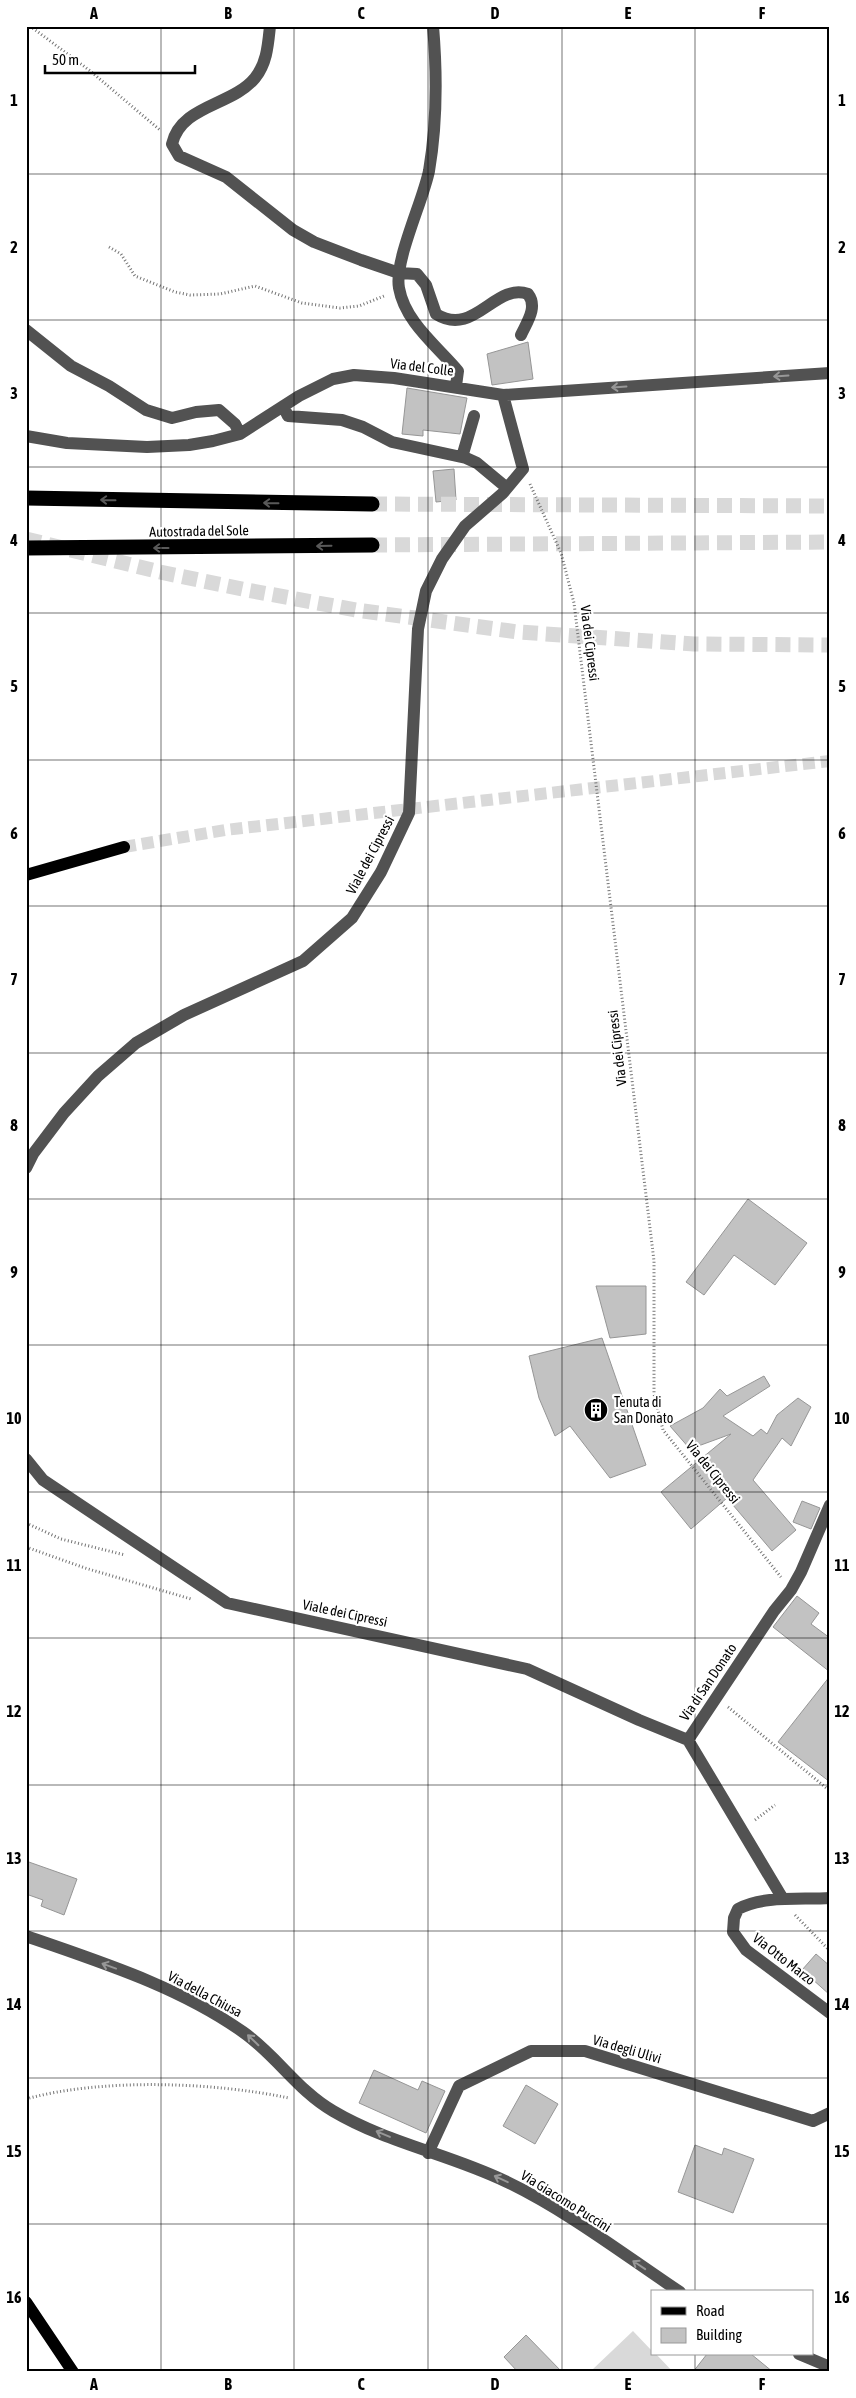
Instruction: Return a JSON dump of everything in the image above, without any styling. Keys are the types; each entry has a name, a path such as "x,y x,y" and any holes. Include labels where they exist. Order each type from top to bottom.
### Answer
{"highway":[{"name":"Autostrada del Sole","path":"26,498 372,504"},
{"name":"Autostrada del Sole","path":"26,548 372,545"}],"main road":[{"path":"26,875 124,847"},
{"path":"26,2302 73,2372"}],"street":[{"path":"270,26 268,50 255,78 245,88 185,120 174,132 172,144 179,156 226,176 293,230 314,242 399,272 417,274 422,278 436,314 444,319 456,321 467,319 506,296 516,292 528,294 533,302 531,313 521,335"},
{"path":"433,26 437,71 428,171 399,272 400,291 406,310 416,324 458,371 456,386"},
{"path":"26,330 71,366 109,386 146,410 172,418 196,412 219,410 235,424 240,434"},
{"name":"Via del Colle","path":"26,436 67,442 148,447 189,445 240,434 283,406 333,378 354,376 394,378 456,386 503,395 830,373"},
{"path":"503,395 523,469"},
{"path":"283,406 288,416 342,420 364,427 392,442 462,457 476,463 507,488"},
{"path":"462,457 474,416"},
{"name":"Viale dei Cipressi","path":"26,1168 33,1154 64,1113 98,1076 136,1043 184,1014 303,961 352,918 381,872 409,813 418,629 426,591 442,558 466,526 507,488 523,469"},
{"name":"Viale dei Cipressi","path":"26,1459 42,1480 226,1602 527,1669 688,1740"},
{"name":"Via di San Donato","path":"783,1899 688,1740 716,1696 802,1572 830,1504"},
{"path":"783,1899 830,1898"},
{"name":"Via Otto Marzo","path":"783,1899 748,1904 738,1909 733,1932 746,1950 830,2013"},
{"name":"Via della Chiusa","path":"26,1936 114,1967 205,2008 245,2033 297,2082 332,2111 378,2133 428,2153"},
{"name":"Via degli Ulivi","path":"428,2153 459,2086 531,2051 585,2051 813,2121 830,2113"},
{"name":"Via Giacomo Puccini","path":"428,2153 474,2167 543,2202 677,2290"},
{"path":"804,2356 830,2367"}],"path":[{"path":"30,26 88,70 159,130 173,136"},
{"path":"109,247 121,254 135,276 190,296 220,294 255,286 302,303 340,308 359,306 400,291"},
{"name":"Via dei Cipressi","path":"523,469 561,553 574,603 654,1261 654,1394 663,1430 791,1590"},
{"path":"26,1524 62,1540 130,1556 141,1546"},
{"path":"26,1547 85,1568 184,1598 207,1601 221,1599"},
{"path":"716,1696 830,1791"},
{"path":"742,1830 776,1805"},
{"path":"783,1899 794,1915 830,1951"},
{"path":"26,2099 54,2092 108,2086 195,2087 245,2090 297,2100"}],"shaded area":[{"path":"633,2331 651,2350 651,2356 658,2356 673,2372 595,2372 593,2369"}],"building":[{"path":"528,342 533,379 492,385 487,354"},
{"path":"407,388 467,398 460,434 423,430 423,436 402,434"},
{"path":"454,469 456,500 436,502 433,471"},
{"path":"748,1199 807,1243 775,1285 734,1255 704,1295 686,1282"},
{"path":"596,1286 646,1286 646,1334 610,1338"},
{"name":"Tenuta di San Donato","path":"602,1338 646,1465 610,1478 570,1426 555,1436 539,1398 529,1356"},
{"path":"764,1376 770,1386 723,1416 753,1436 761,1429 767,1434 777,1415 798,1398 811,1407 791,1446 782,1438 753,1480 796,1530 772,1551 727,1498 691,1529 661,1492 731,1434 690,1449 670,1426 703,1408 720,1389 727,1396"},
{"path":"802,1501 820,1508 811,1529 793,1522"},
{"path":"797,1596 819,1613 811,1624 830,1638 830,1672 773,1627"},
{"path":"830,1676 830,1782 778,1742"},
{"path":"26,1861 77,1879 64,1915 41,1906 43,1900 26,1894"},
{"path":"816,1954 830,1966 830,1995 802,1970"},
{"path":"374,2070 418,2090 422,2081 445,2091 426,2133 359,2103"},
{"path":"526,2085 558,2104 535,2144 503,2126"},
{"path":"695,2145 722,2155 724,2148 754,2159 733,2213 678,2192"},
{"path":"526,2335 562,2372 518,2372 504,2357"},
{"path":"705,2356 753,2356 773,2372 693,2372"}],"tunnel":[{"path":"372,504 830,506"},
{"path":"26,539 160,572 247,590 356,610 518,632 694,644 830,645"},
{"path":"372,545 830,542"},
{"path":"124,847 225,830 830,761"}],"place":[{"name":"Tenuta di San Donato","path":"596,1410"}]}
